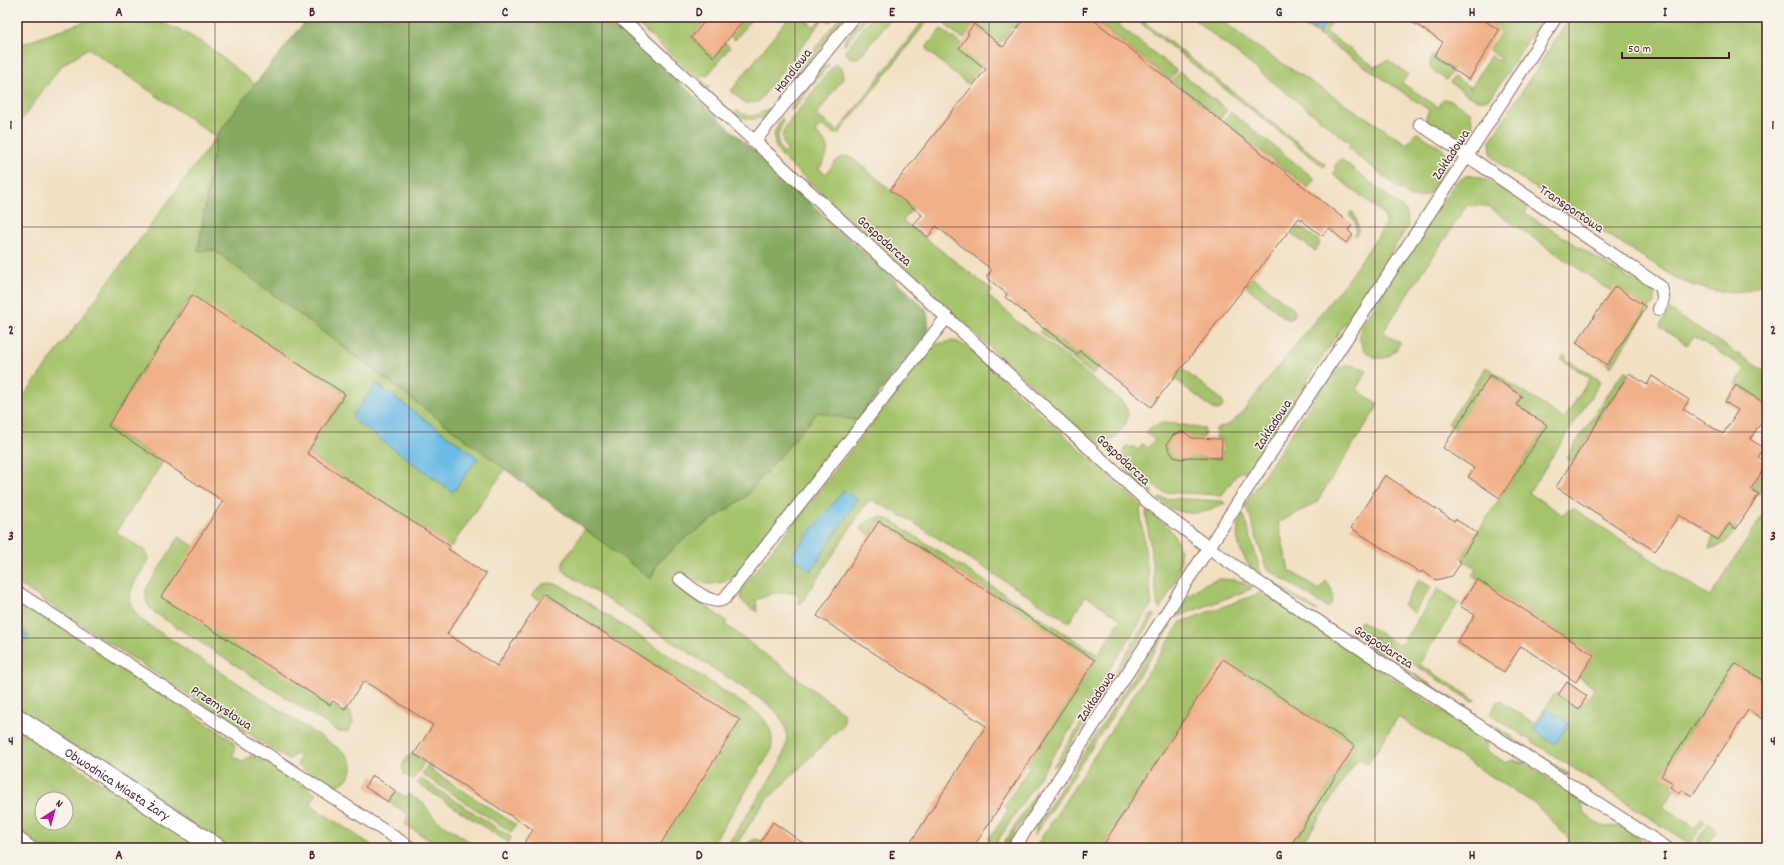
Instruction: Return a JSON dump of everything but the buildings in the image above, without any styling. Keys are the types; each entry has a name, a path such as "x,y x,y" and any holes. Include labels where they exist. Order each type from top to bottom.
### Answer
{"main road":[{"name":"Obwodnica Miasta Żary","path":"17,718 217,848"}],"street":[{"name":"Gospodarcza","path":"619,17 1148,502 1209,548 1261,584 1667,848"},
{"name":"Handlowa","path":"754,142 854,17"},
{"name":"Zakładowa","path":"1014,848 1467,156 1556,17"},
{"name":"Transportowa","path":"1420,124 1661,287 1664,294 1664,301 1659,309"},
{"path":"680,579 711,601 720,601 725,598 947,317"},
{"name":"Przemysłowa","path":"17,592 411,848"},
{"path":"17,837 31,848"}],"green space":[{"path":"97,17 147,17 184,32 208,46 255,84 216,137 88,48 61,66 17,126 17,46"},
{"path":"309,17 608,17 926,309 928,323 925,336 857,421 818,412 744,498 684,539 658,562 651,579 214,250 198,251 216,137 255,84"},
{"path":"630,17 708,17 691,38 714,57 725,43 730,47 707,76 703,75 700,78 710,88 705,86"},
{"path":"746,17 753,17 735,40 730,36"},
{"path":"789,17 802,17 814,27 822,17 834,17 830,22 824,18 758,102 745,103 731,91"},
{"path":"840,17 845,17 781,98 781,92"},
{"path":"862,17 867,17 844,46 845,39"},
{"path":"872,17 892,17 858,58 850,58 845,51"},
{"path":"926,17 929,19 839,133 834,134 821,125 815,132 824,141 827,149 826,158 819,169 826,174 840,159 847,156 851,157 913,208 903,221 992,290 988,296 1011,315 1012,318 1032,333 1035,333 1122,402 1128,413 1125,425 1117,435 1106,444 1101,445 1092,441 778,152 774,138 776,128 782,118 783,122 778,134 778,141 784,153 787,150 783,141 783,132 786,126 835,64 842,69 843,78 816,115 838,131"},
{"path":"950,17 1009,17 1019,24 1016,28 1013,26 989,57 986,33 974,24 963,39 944,24"},
{"path":"1090,17 1108,17 1177,71 1170,80"},
{"path":"1133,17 1138,17 1326,165 1324,167"},
{"path":"1191,17 1218,17 1254,45 1407,144 1414,134 1418,133 1441,148 1448,155 1447,165 1429,194 1419,198 1410,197 1348,148 1351,144"},
{"path":"1292,17 1332,17 1334,19 1326,32 1375,67 1388,60 1408,74 1402,83 1438,107 1442,100 1445,99 1470,112 1473,127 1461,138 1456,139 1445,136 1426,122 1426,117 1429,110"},
{"path":"1482,17 1543,17 1492,96 1481,100 1465,94 1450,82 1454,77 1471,88 1491,55 1499,61 1501,58 1489,50 1501,32 1481,19"},
{"path":"1570,17 1767,17 1767,286 1763,284 1751,289 1726,292 1683,282 1538,190 1501,165 1491,155 1490,141"},
{"path":"941,29 983,61 983,65 967,84 927,50 927,46"},
{"path":"1432,56 1453,70 1446,80 1429,66"},
{"path":"829,64 794,109 789,110 820,69"},
{"path":"1180,72 1227,110 1220,119 1172,81"},
{"path":"769,109 772,110 759,119 744,118 734,113 737,110 746,115 753,116"},
{"path":"1231,112 1315,179 1308,188 1223,121"},
{"path":"216,137 198,251 214,250 505,469 451,547 307,453 345,394 190,297 108,426 163,462 116,532 145,551 148,559 131,591 130,598 136,613 144,622 344,752 351,761 352,770 344,782 335,785 326,784 319,781 297,765 300,756 296,754 289,760 17,583 17,405"},
{"path":"1341,159 1405,210 1407,213 1408,226 1249,470 1238,473 1222,495 1163,492 1152,483 1148,488 1153,492 1151,494 1133,478 1125,466 1123,460 1127,445 1131,448 1133,446 1138,450 1143,444 1147,448 1155,440 1146,432 1159,424 1174,423 1205,429 1204,437 1200,437 1199,458 1222,459 1223,438 1215,438 1216,429 1230,424 1240,415 1348,279 1383,229 1386,220 1382,213 1333,174 1336,169 1334,167"},
{"path":"1472,175 1487,180 1501,188 1528,207 1525,213 1628,278 1638,281 1652,290 1655,299 1654,305 1649,308 1611,367 1607,365 1645,307 1611,291 1487,206 1467,205 1383,332 1400,343 1394,352 1387,357 1379,358 1372,356 1362,346 1360,328 1455,183 1466,176"},
{"path":"1353,212 1358,224 1356,236 1354,235 1356,229 1355,223 1349,214"},
{"path":"1300,227 1319,241 1319,245 1315,251 1292,234 1297,228"},
{"path":"1253,277 1294,309 1295,314 1293,318 1285,318 1246,286"},
{"path":"1667,308 1767,373 1767,405 1736,384 1745,369 1694,336 1687,345 1661,328 1661,324 1668,312 1666,310"},
{"path":"1043,328 1077,355 1080,352 1099,367 1093,375 1039,332"},
{"path":"952,341 958,342 968,348 1142,506 1140,510 1152,604 995,845 988,840 1008,810 1004,806 1030,767 1027,765 1095,660 879,521 870,535 861,529 875,518 882,518 892,521 1098,655 1121,619 1086,596 1069,622 906,518 872,500 868,501 800,605 797,592 774,593 756,600 757,612 746,605 741,599 741,593 745,584 925,357 937,344"},
{"path":"1564,355 1566,356 1565,358 1601,381 1529,493 1563,515 1567,510 1574,509 1710,597 1767,509 1767,683 1735,663 1661,776 1673,783 1670,787 1674,790 1663,807 1695,828 1701,819 1705,821 1690,844 1490,714 1499,700 1535,724 1555,693 1580,709 1594,688 1579,677 1594,655 1472,576 1476,569 1461,558 1547,425 1516,405 1522,396 1491,375 1456,429 1448,424 1486,367 1564,419 1590,378 1561,359"},
{"path":"1349,365 1362,368 1367,371 1356,389 1378,404 1376,409 1316,503 1278,523 1289,570 1319,590 1326,581 1333,594 1332,601 1328,608 1266,568 1248,511 1244,506 1332,372"},
{"path":"1181,368 1222,400 1223,405 1221,409 1213,409 1174,378"},
{"path":"1625,371 1629,372 1572,462 1566,458 1620,376"},
{"path":"819,411 857,421 735,577 719,583 706,584 694,580 679,571 672,581 727,622 726,625 841,711 844,716 842,726 763,804 734,848 725,848 775,772 781,760 787,737 784,725 777,714 765,702 566,573 563,570 563,562 585,529 651,579 658,562 684,539 744,498"},
{"path":"1766,465 1767,481 1759,494 1751,489"},
{"path":"1158,499 1222,501 1225,503 1208,511 1191,513 1182,512 1166,505"},
{"path":"1147,511 1169,528 1177,541 1180,551 1180,561 1175,581 1160,609 1158,607 1146,513"},
{"path":"1242,514 1244,515 1261,573 1259,575 1247,562 1240,547 1237,531"},
{"path":"1729,524 1736,529 1731,537 1718,547 1709,548 1713,537 1718,540"},
{"path":"179,537 200,550 297,683 343,713 345,709 351,713 353,723 348,731 339,732 152,610 147,602 146,589"},
{"path":"1267,578 1318,611 1311,609 1266,580"},
{"path":"1220,579 1236,580 1252,587 1251,589 1174,618 1172,617 1187,598 1198,588 1204,584"},
{"path":"1419,580 1431,587 1414,613 1403,605"},
{"path":"550,583 560,585 571,592 759,714 766,722 772,737 770,753 710,848 656,848 739,719 544,594 540,600 531,595 542,584"},
{"path":"1438,589 1459,602 1419,664 1476,700 1471,701 1357,628 1361,621 1400,646"},
{"path":"1260,592 1481,736 1487,743 1487,751 1506,763 1513,760 1525,763 1576,798 1581,804 1584,814 1604,827 1622,827 1654,848 1568,848 1569,839 1535,804 1398,717 1368,764 1358,758 1300,848 1289,848 1355,746 1223,660 1102,846 1095,848 1061,848 1061,846 1057,844 1054,848 1037,848 1036,846 1181,622"},
{"path":"17,599 232,740 235,746 233,756 243,762 250,756 258,756 316,794 310,805 376,848 229,848 17,710"},
{"path":"1154,614 1155,616 1060,763 1053,767 1151,615"},
{"path":"1167,624 1171,626 1034,836 1036,827"},
{"path":"1362,640 1454,700 1369,647"},
{"path":"1492,724 1569,774 1568,776 1496,729"},
{"path":"17,729 201,848 42,848 17,828"},
{"path":"414,754 425,761 413,780 404,774 402,766 407,757"},
{"path":"429,763 433,766 431,770 516,825 511,832 422,774"},
{"path":"420,778 511,837 509,843 417,783"},
{"path":"396,791 407,798 409,794 424,804 435,819 479,848 441,848 405,824 408,814 389,802"},
{"path":"1037,791 1035,802 1006,846 1003,847 1002,846"},
{"path":"1708,823 1714,827 1716,831 1707,847 1697,841"},
{"path":"756,839 761,841 757,848 745,848 749,842"}],"water":[{"path":"1295,17 1328,17 1329,18 1319,33"},
{"path":"376,384 478,458 453,492 351,418"},
{"path":"844,490 857,500 811,571 791,556"},
{"path":"17,628 29,636 17,652"},
{"path":"1547,709 1569,723 1555,744 1533,730"}]}
